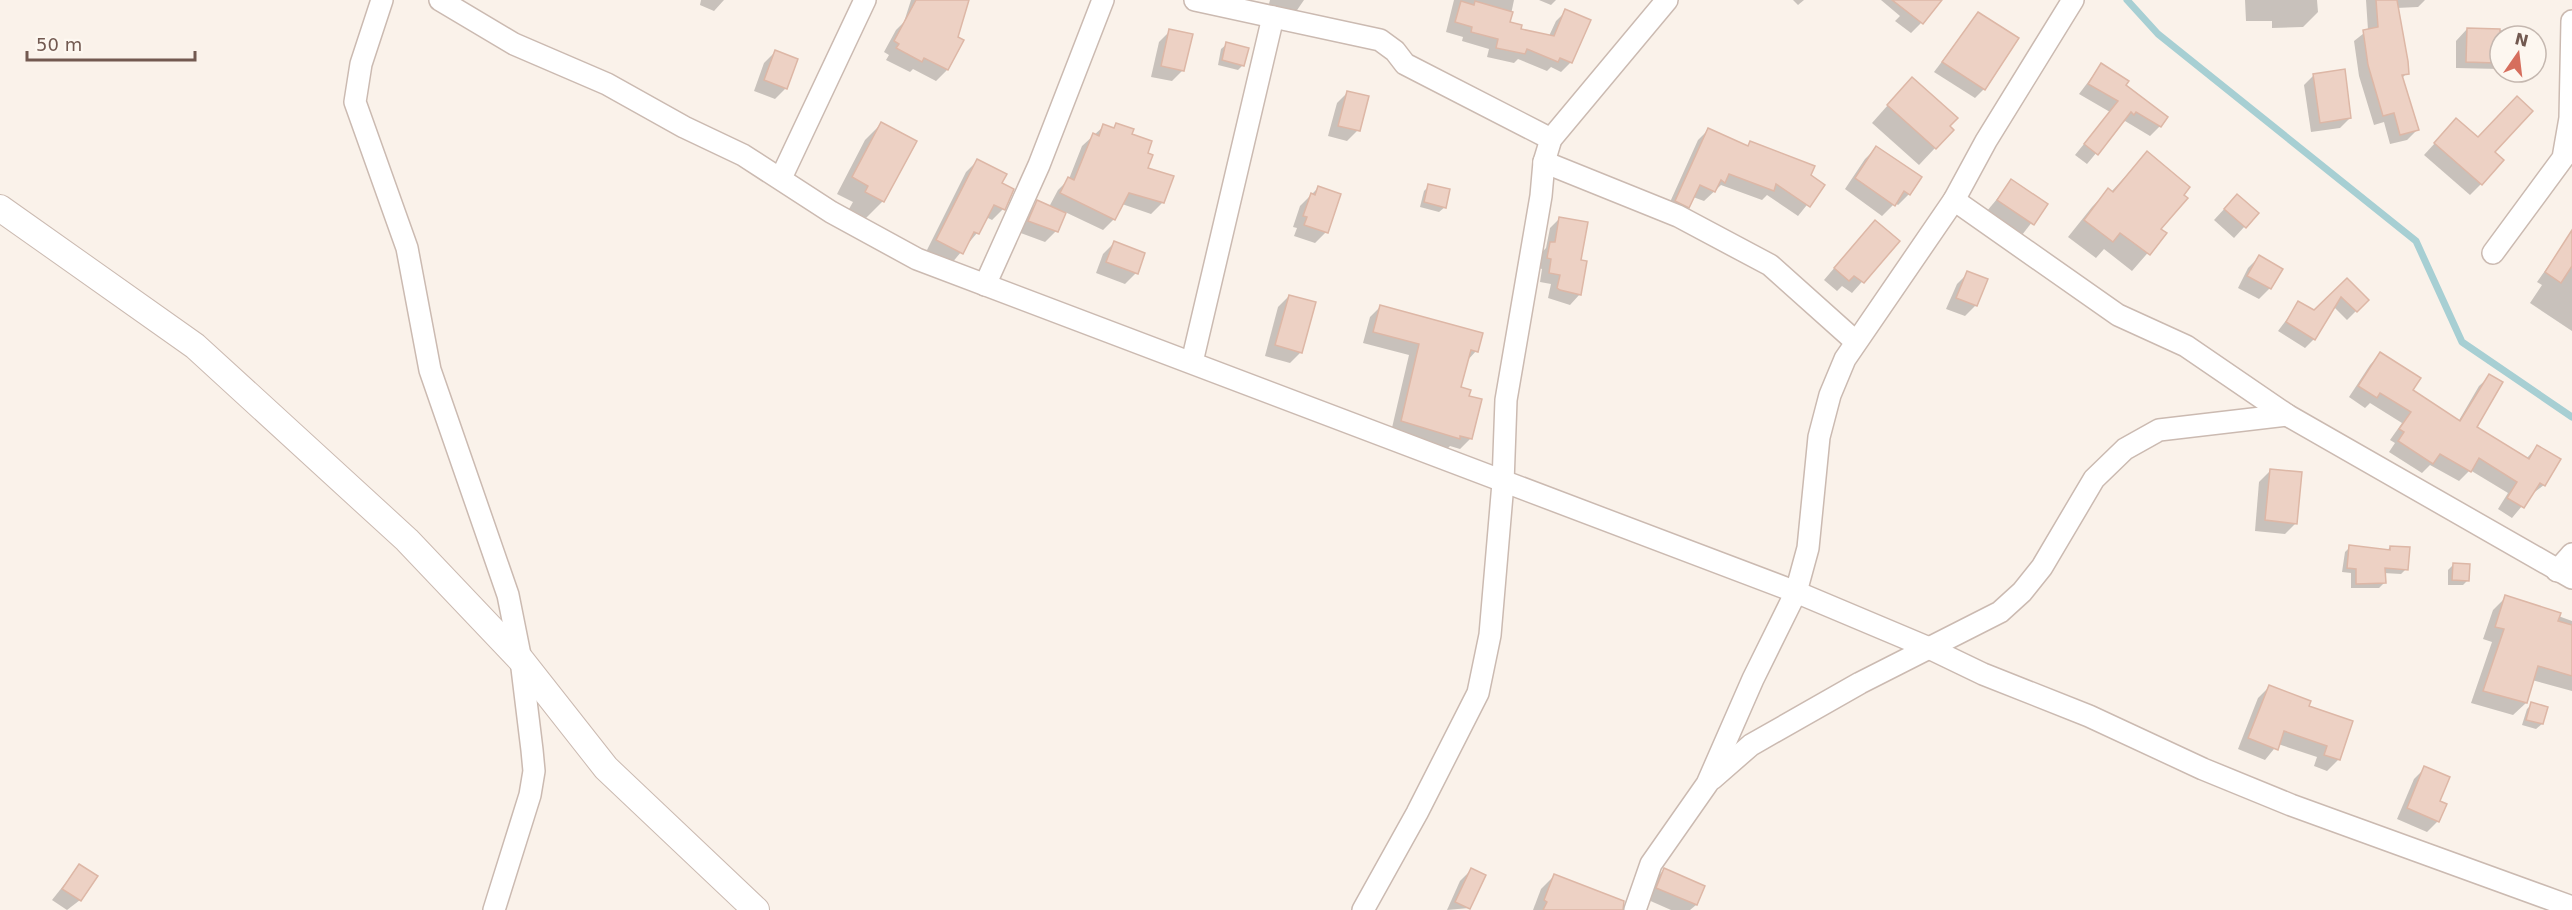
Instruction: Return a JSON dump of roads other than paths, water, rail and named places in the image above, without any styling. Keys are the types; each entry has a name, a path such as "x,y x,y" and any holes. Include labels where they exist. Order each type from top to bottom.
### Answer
{"street":[{"path":"382,0 361,64 355,102 407,248 430,370 508,595 521,660 534,771 523,821 494,910"},
{"path":"441,0 514,44 617,89 743,155 831,212 917,259 1192,362 1503,483 1796,592 1929,648 1983,675 2089,716 2203,769 2291,805 2572,907"},
{"path":"781,178 865,0"},
{"path":"985,285 1039,165 1103,0"},
{"path":"1195,0 1380,40 1395,51 1405,64 1551,139"},
{"path":"1363,910 1417,813 1478,693 1490,634 1503,483 1506,400 1542,196 1544,162 1551,139 1667,0"},
{"path":"1635,910 1651,864 1707,784 1753,680 1796,592 1808,548 1819,437 1830,395 1856,341 1954,200 1986,141 2073,0"},
{"path":"1192,362 1274,16"},
{"path":"2493,253 2563,158 2570,118 2572,21"},
{"path":"1544,162 1678,216 1770,265 1856,341"},
{"path":"1954,200 2118,315 2186,346 2287,415 2565,574 2572,554"},
{"path":"0,208 203,353 407,540 521,660 606,768 756,910"},
{"path":"1707,784 1751,745 1860,683 2000,612 2022,592 2042,567 2094,479 2125,449 2159,430 2287,415"}],"waterway":[{"path":"2127,0 2158,34 2416,241 2462,342 2572,417"}]}
